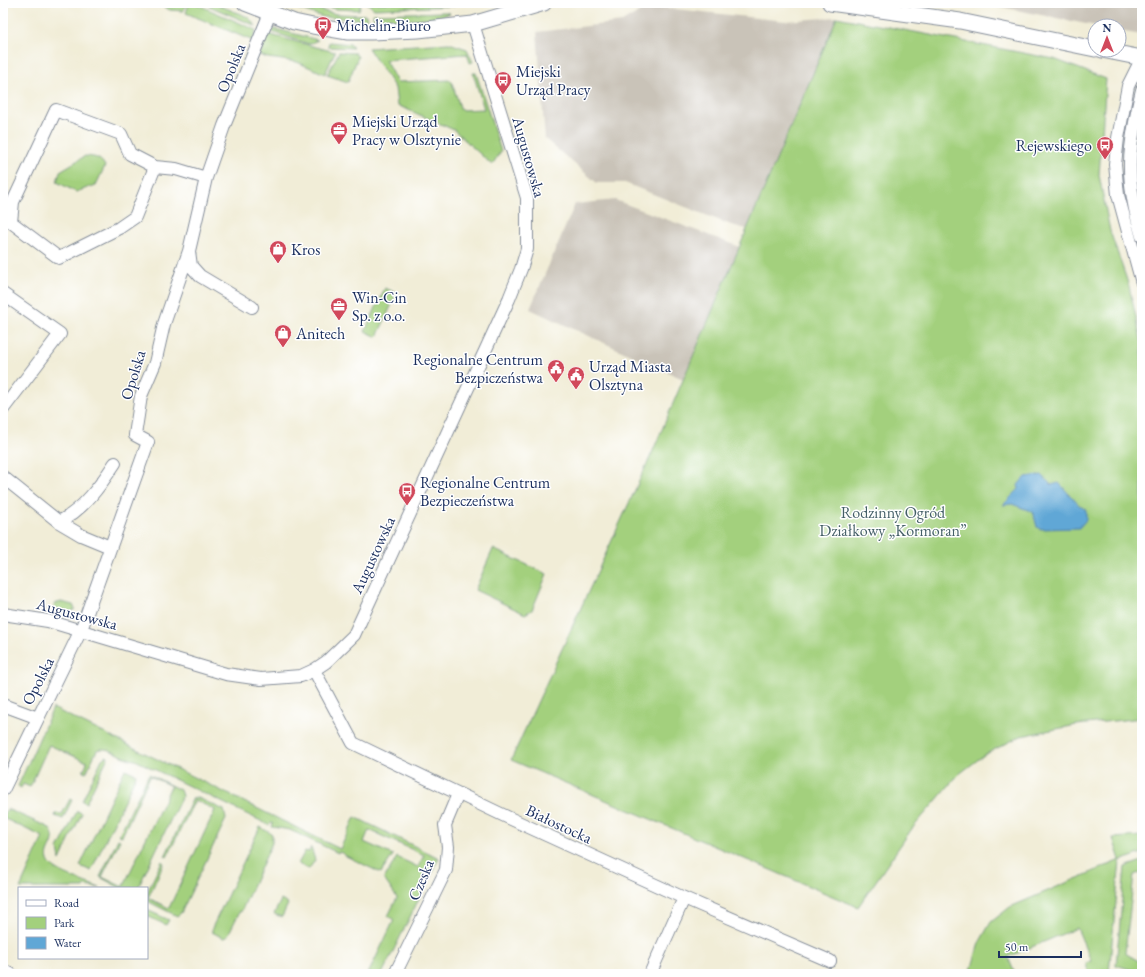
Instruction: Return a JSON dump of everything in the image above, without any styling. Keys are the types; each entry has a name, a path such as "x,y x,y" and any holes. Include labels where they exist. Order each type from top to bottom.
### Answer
{"street":[{"path":"245,3 300,23 348,32 418,30 473,24 544,3"},
{"path":"830,3 960,22 1087,47"},
{"name":"Opolska","path":"3,790 38,718 51,695 81,630 148,442 135,435 141,396 155,363 164,324 189,251 206,178 224,126 270,13"},
{"name":"Augustowska","path":"3,614 41,619 226,674 261,679 279,679 301,676 314,670 326,662 354,635 509,299 521,270 527,249 527,198 473,24"},
{"path":"1127,55 1142,58 1128,86 1118,138 1115,164 1118,195 1142,283"},
{"path":"1142,90 1131,136 1129,162 1130,183 1142,236"},
{"path":"155,167 135,217 119,228 60,258 11,222 13,202 56,110 121,134 130,154 155,167 176,170 206,178"},
{"name":"Opolska","path":"189,251 191,266 200,276 252,308"},
{"path":"3,294 60,334 3,410"},
{"path":"60,522 75,514 102,484 114,463"},
{"path":"3,477 60,522 81,535 110,547"},
{"name":"Białostocka","path":"314,670 353,743 458,794 684,898 830,962"},
{"path":"3,705 38,718"},
{"name":"Czeska","path":"395,974 446,870 448,847 445,825 458,794"},
{"path":"650,974 684,898"},
{"path":"3,970 11,974"}],"shaded area":[{"path":"981,3 1142,3 1142,35 1127,32 1127,18 1087,18 1087,24"},
{"path":"649,6 785,21 837,17 747,229 731,225 625,183 597,183 545,139 537,32 622,22"},
{"path":"615,200 740,247 683,379 530,309 575,204"}],"green space":[{"path":"155,3 186,3 183,11 170,10"},
{"path":"189,3 194,3 256,30 253,41 186,13"},
{"path":"213,3 248,17 256,26 209,6"},
{"path":"281,3 292,3 336,14 366,15 367,20 323,17"},
{"path":"308,3 361,3 359,10 335,9"},
{"path":"367,3 455,3 455,6 374,9"},
{"path":"450,13 434,18 413,20 374,20 373,14"},
{"name":"Rodzinny Ogród Działkowy „Kormoran”","path":"837,17 1054,59 1106,79 1099,175 1110,231 1129,286 1142,344 1142,718 1077,725 1021,736 984,755 958,775 911,830 858,907 511,760 652,453"},
{"path":"276,29 318,40 309,44 269,31"},
{"path":"267,34 335,52 325,74 297,62 268,58 259,55"},
{"path":"329,42 350,44 353,48 328,47"},
{"path":"449,43 467,49 473,62 470,63 467,54 385,60 397,82 451,80 461,110 484,109 473,73 476,73 501,151 492,165 454,130 397,105 395,88 368,48"},
{"path":"339,52 355,53 358,57 348,82 327,75"},
{"path":"85,156 97,158 105,166 96,185 76,192 57,182 60,171"},
{"path":"385,288 397,293 377,337 365,331"},
{"path":"493,549 547,574 532,610 525,614 475,590"},
{"path":"61,602 73,605 75,609 69,613 56,611 54,604"},
{"path":"53,708 340,849 355,817 439,858 382,974 368,974 394,920 388,916 397,898 384,879 397,857 418,867 424,855 369,830 364,842 393,855 381,873 344,854 338,853 290,830 272,827 273,824 271,823 269,825 135,760 106,749 97,750 86,773 83,772 87,762 49,745 30,787 23,784 21,788 18,786"},
{"path":"106,756 108,757 86,803 82,801 102,759"},
{"path":"125,769 136,774 135,778 91,871 80,866"},
{"path":"149,774 180,790 182,796 138,887 123,887 171,786 150,776 122,836 119,835"},
{"path":"196,797 224,810 226,819 181,913 177,916 148,902 148,898 169,908 215,810 195,800 167,857 165,856 193,798"},
{"path":"70,799 72,800 63,819 55,816 56,813 62,814"},
{"path":"7,809 48,827 52,832 53,837 53,842 48,854 50,864 66,875 97,887 20,887 43,837 3,818"},
{"path":"77,811 82,813 60,860 58,849"},
{"path":"260,827 272,834 272,843 241,912 240,911 227,937 223,938 212,932 212,928"},
{"path":"1142,836 1142,853 1120,861 1109,973 1088,972 1086,963 1091,961 1077,928 1008,957 1015,974 970,974 979,943 991,922 1010,907 1120,860 1113,838"},
{"path":"118,839 120,840 102,877 123,887 118,887 100,877"},
{"path":"311,847 315,860 309,869 298,864 305,851 309,852"},
{"path":"162,861 164,863 148,898 148,890"},
{"path":"1142,861 1142,872 1134,875 1125,953 1142,963 1142,973 1116,965 1125,867"},
{"path":"281,900 288,904 282,917 274,914"},
{"path":"148,910 169,920 166,925 148,916"}],"water":[{"path":"1042,475 1051,485 1059,483 1079,505 1086,510 1086,520 1079,528 1041,529 1037,527 1033,512 1012,504 1003,505 1019,489 1018,485 1025,477"}],"place":[{"name":"Michelin-Biuro","path":"323,40"},
{"name":"Miejski Urząd Pracy","path":"503,95"},
{"name":"Miejski Urząd Pracy w Olsztynie","path":"339,145"},
{"name":"Rejewskiego","path":"1105,160"},
{"name":"Kros","path":"278,264"},
{"name":"Win-Cin Sp. z o.o.","path":"339,321"},
{"name":"Anitech","path":"283,348"},
{"name":"Regionalne Centrum Bezpiczeństwa","path":"556,383"},
{"name":"Urząd Miasta Olsztyna","path":"576,390"},
{"name":"Regionalne Centrum Bezpieczeństwa","path":"407,506"}]}
